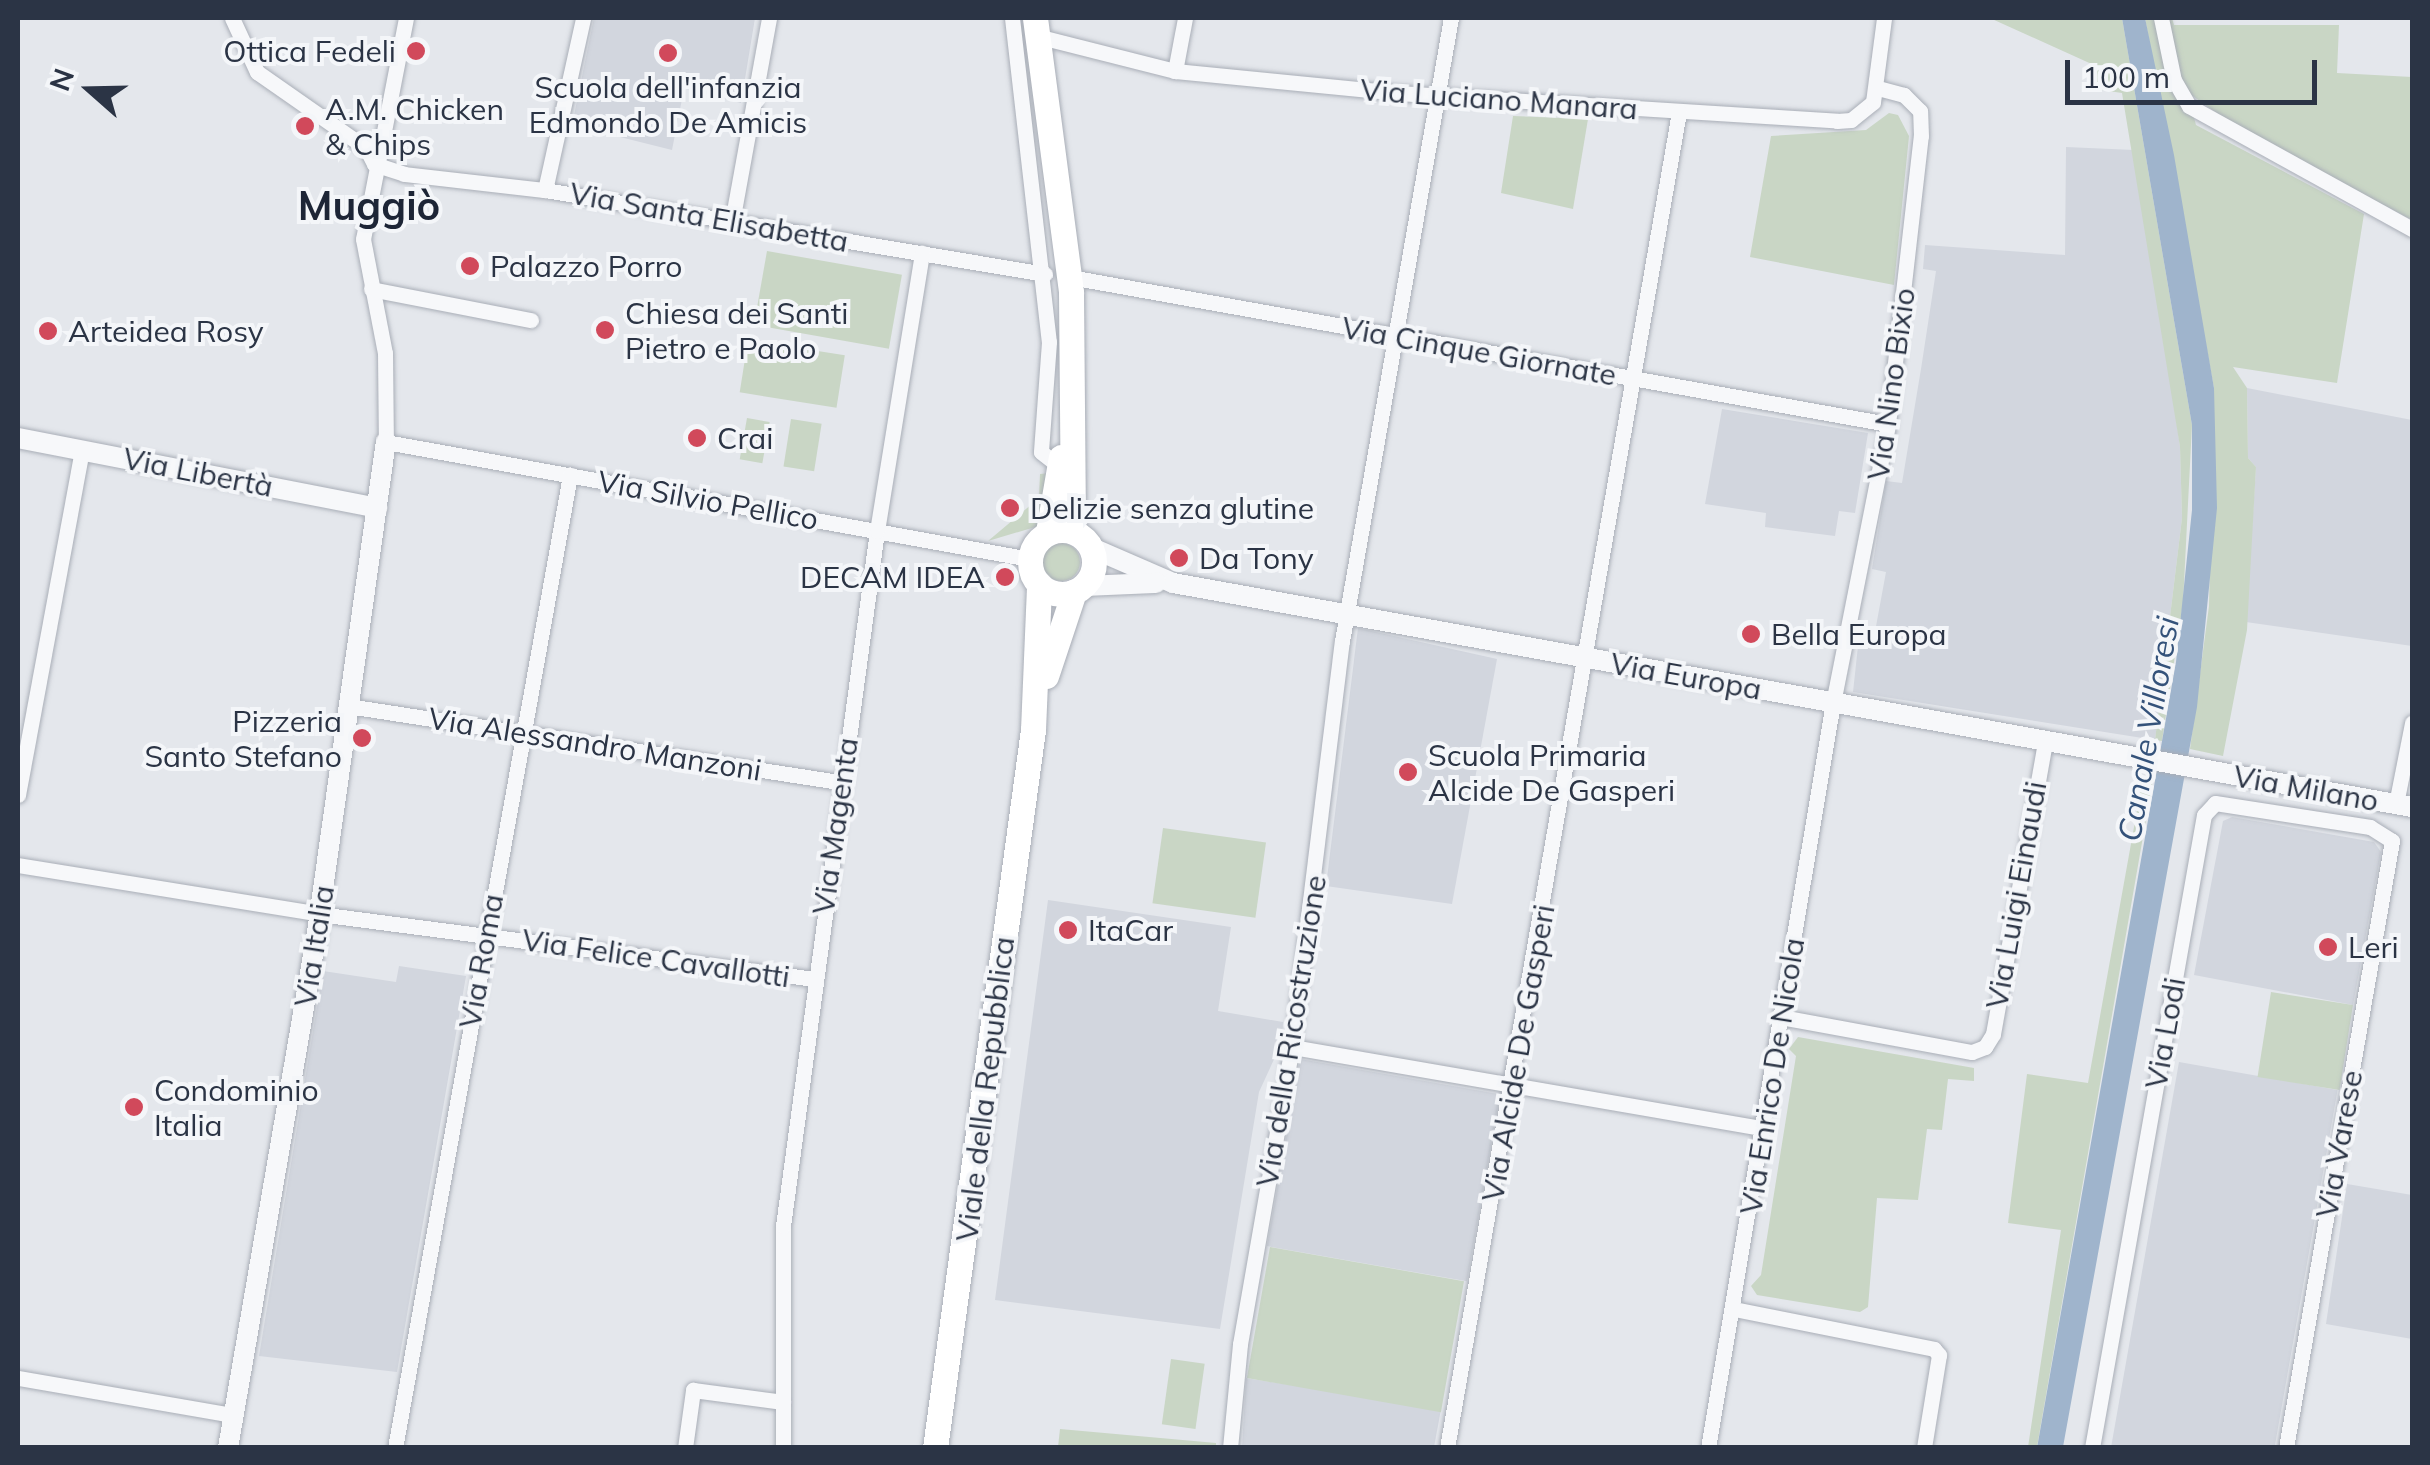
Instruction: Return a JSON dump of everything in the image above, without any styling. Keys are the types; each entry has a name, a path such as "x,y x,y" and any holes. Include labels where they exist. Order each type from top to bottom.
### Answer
{"main road":[{"path":"1036,27 1057,276 1071,353 1071,537"},
{"path":"1071,353 1060,467 1071,537 1094,569 1079,589 1055,593 1038,584 1030,558 1071,537"},
{"name":"Viale della Repubblica","path":"935,1448 1033,730 1038,584"},
{"name":"Viale della Repubblica","path":"1033,730 1079,589"}],"street":[{"path":"232,18 257,72 366,148 374,164"},
{"path":"386,442 385,352 363,239 374,164 406,18"},
{"path":"544,190 583,18"},
{"path":"732,222 768,18"},
{"path":"1012,18 1057,276 1040,452 1060,467"},
{"path":"1175,71 1185,18"},
{"name":"Via della Ricostruzione","path":"1230,1448 1240,1344 1292,1047 1346,614 1450,18"},
{"path":"1878,88 1884,18"},
{"path":"2162,18 2174,80 2189,106 2412,229"},
{"name":"Via Luciano Manara","path":"1036,27 1175,71 1438,96 1852,120 1873,102 1878,88"},
{"name":"Via Nino Bixio","path":"1833,703 1888,424 1921,136 1920,111 1904,95 1878,88"},
{"name":"Via Alcide De Gasperi","path":"1447,1448 1679,112"},
{"name":"Via Santa Elisabetta","path":"374,164 404,174 544,190 1057,276"},
{"name":"Via Magenta","path":"783,1448 783,1226 841,782 922,253"},
{"name":"Via Cinque Giornate","path":"1057,276 1888,424"},
{"path":"371,289 531,320"},
{"name":"Via Libertà","path":"18,438 377,508"},
{"name":"Via Silvio Pellico","path":"386,442 1030,558"},
{"name":"Via Italia","path":"228,1448 320,914 386,442"},
{"path":"18,795 82,450"},
{"name":"Via Roma","path":"395,1448 570,475"},
{"name":"Via Europa","path":"1071,537 1173,582 2197,768"},
{"name":"Via Europa","path":"1079,589 1173,582"},
{"name":"Via Enrico De Nicola","path":"1708,1448 1833,703"},
{"name":"Via Alessandro Manzoni","path":"348,706 841,782"},
{"path":"2404,806 2412,723"},
{"name":"Via Luigi Einaudi","path":"1782,1018 1972,1052 1985,1047 1992,1034 2044,742"},
{"name":"Via Milano","path":"2197,768 2404,806"},
{"name":"Via Lodi","path":"2092,1448 2204,814 2216,803 2228,804 2370,827 2392,842"},
{"name":"Via Varese","path":"2286,1448 2392,842"},
{"name":"Via Felice Cavallotti","path":"18,865 320,914 815,980"},
{"path":"1292,1047 1763,1128"},
{"path":"1734,1309 1939,1355 1924,1448"},
{"path":"18,1378 233,1414"},
{"path":"684,1448 693,1390 783,1402"}],"shaded area":[{"name":"Scuola dell'infanzia Edmondo De Amicis","path":"594,18 755,18 741,103 684,89 672,150 572,125"},
{"path":"2066,147 2134,150 2163,321 2180,447 2182,518 2155,740 1853,692 1858,646 1872,648 1886,572 1872,569 1886,481 1902,483 1921,369 1936,271 1923,269 1925,245 2065,255"},
{"path":"2247,388 2412,420 2412,646 2246,622 2256,467 2248,458"},
{"path":"1722,409 1868,433 1855,513 1839,511 1835,536 1765,527 1766,513 1705,504"},
{"name":"Scuola Primaria Alcide De Gasperi","path":"1358,628 1497,659 1452,904 1326,886"},
{"path":"2232,817 2374,842 2381,852 2353,1005 2194,975 2223,821"},
{"path":"1048,900 1231,927 1218,1011 1283,1022 1282,1042 1259,1092 1220,1329 995,1300"},
{"path":"399,966 466,976 397,1372 259,1356 323,971 396,982"},
{"path":"1300,1059 1500,1094 1467,1281 1267,1246"},
{"path":"2179,1062 2338,1090 2274,1448 2111,1447"},
{"path":"2347,1184 2412,1195 2412,1339 2326,1324"},
{"path":"1246,1378 1441,1409 1434,1447 1242,1448"}],"green space":[{"path":"2122,18 2192,425 2183,603 2162,741 2155,740 2182,518 2180,447 2122,93 2095,89 2096,66 1992,19"},
{"path":"2145,18 2172,18 2174,25 2339,25 2337,73 2412,77 2412,220 2244,132 2187,92 2196,125 2364,214 2337,383 2233,367 2247,388 2248,458 2256,467 2247,630 2223,756 2190,749 2209,606 2214,388"},
{"path":"1889,113 1898,115 1909,136 1894,285 1750,257 1771,136 1866,130"},
{"path":"1513,116 1588,119 1573,209 1501,193"},
{"path":"767,251 902,275 889,349 754,325"},
{"path":"748,340 845,355 837,408 740,392"},
{"path":"747,418 770,422 762,463 740,459"},
{"path":"791,419 822,424 814,471 783,466"},
{"path":"1051,473 1042,525 988,541 1039,498 1040,474"},
{"path":"1061,543 1075,548 1080,562 1075,576 1061,581 1047,576 1042,562 1047,548"},
{"path":"2143,777 2153,779 2037,1447 2028,1447 2061,1230 2008,1223 2027,1074 2088,1083"},
{"path":"1163,828 1266,842 1255,918 1152,903"},
{"path":"2271,992 2353,1005 2340,1090 2258,1077"},
{"path":"1798,1037 1974,1068 1974,1081 1948,1079 1942,1130 1927,1129 1918,1200 1877,1198 1868,1307 1860,1312 1757,1295 1751,1286 1761,1275 1796,1056 1789,1049"},
{"path":"1270,1247 1464,1281 1441,1412 1247,1378"},
{"path":"1171,1359 1205,1364 1195,1429 1162,1424"},
{"path":"1060,1429 1216,1443 1216,1447 1058,1447"}],"water":[{"path":"2122,18 2145,18 2174,155 2214,388 2217,508 2197,707 2063,1447 2037,1448 2176,662 2192,510 2192,425"}],"place":[{"name":"Ottica Fedeli","path":"416,51"},
{"name":"Scuola dell'infanzia Edmondo De Amicis","path":"668,53"},
{"name":"A.M. Chicken & Chips","path":"305,126"},
{"name":"Palazzo Porro","path":"470,266"},
{"name":"Chiesa dei Santi Pietro e Paolo","path":"605,330"},
{"name":"Arteidea Rosy","path":"48,331"},
{"name":"Crai","path":"697,438"},
{"name":"Delizie senza glutine","path":"1010,508"},
{"name":"Da Tony","path":"1179,558"},
{"name":"DECAM IDEA","path":"1005,577"},
{"name":"Bella Europa","path":"1751,634"},
{"name":"Pizzeria Santo Stefano","path":"362,738"},
{"name":"Scuola Primaria Alcide De Gasperi","path":"1408,772"},
{"name":"ItaCar","path":"1068,930"},
{"name":"Leri","path":"2328,947"},
{"name":"Condominio Italia","path":"134,1107"}],"district":[{"name":"Muggiò","path":"369,205"}],"water label":[{"name":"Canale Villoresi","path":"2148,729"}]}
